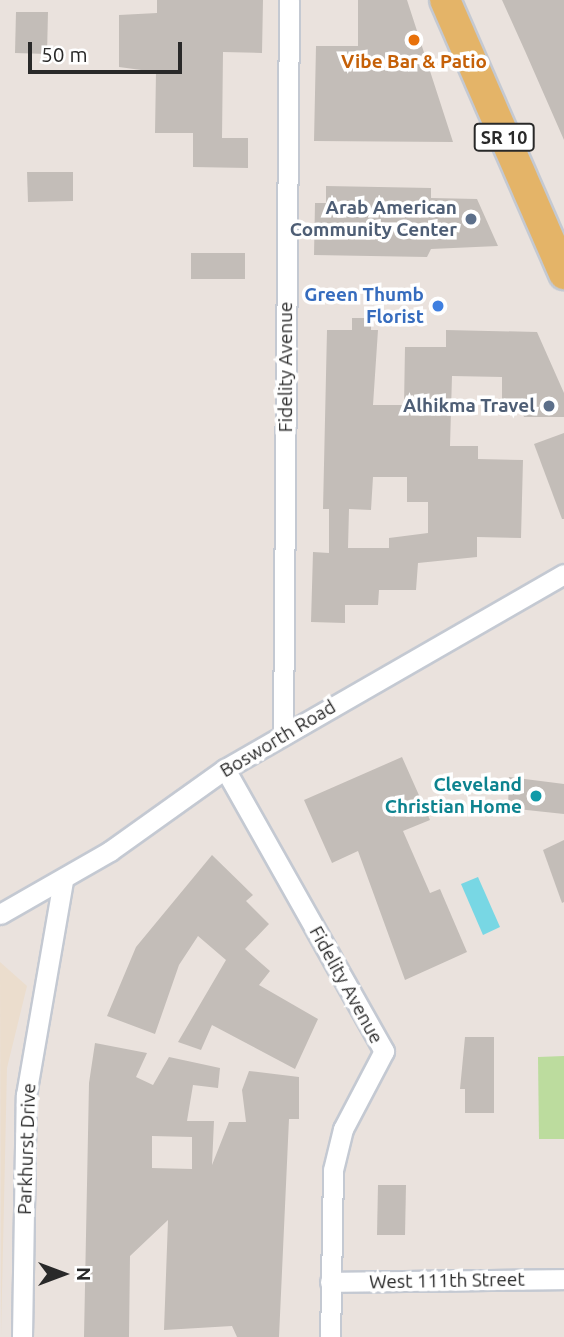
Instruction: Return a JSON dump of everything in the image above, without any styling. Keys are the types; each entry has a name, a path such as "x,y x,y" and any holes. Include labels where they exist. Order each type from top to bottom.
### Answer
{"main road":[{"name":"SR 10","path":"445,0 564,274"}],"street":[{"name":"Fidelity Avenue","path":"284,734 289,0"},
{"name":"Bosworth Road","path":"0,914 63,880 225,769 564,574"},
{"name":"Fidelity Avenue","path":"225,769 384,1051 343,1129 333,1170 330,1337"},
{"name":"Parkhurst Drive","path":"22,1337 26,1095 63,880"},
{"name":"West 111th Street","path":"330,1282 564,1279"}],"shaded area":[{"path":"0,962 27,986 7,1068 1,1337"}],"green space":[{"path":"564,1056 564,1139 539,1139 538,1057"}],"water":[{"path":"478,877 500,927 483,935 461,884"}],"building":[{"path":"157,0 263,0 262,53 223,52 222,138 248,138 248,168 193,167 193,133 155,133 156,72 119,67 119,15 157,13"},
{"path":"358,0 407,0 453,142 314,141 316,46 358,46"},
{"path":"502,0 564,0 564,140 525,51"},
{"path":"16,12 48,12 47,54 15,53"},
{"path":"27,172 73,172 73,201 28,202"},
{"path":"326,186 431,188 431,198 477,199 498,246 431,249 427,257 314,255 315,203 326,203"},
{"path":"191,253 245,253 245,279 191,279"},
{"path":"352,318 371,318 371,330 378,330 373,405 404,405 405,347 446,347 446,330 537,332 564,393 564,417 524,417 519,404 502,404 502,377 452,376 450,446 478,446 478,459 523,460 521,538 477,537 477,557 418,563 416,590 379,590 378,605 345,605 345,623 311,622 313,552 329,553 329,509 323,509 327,330 352,330","holes":["373,477 407,477 407,502 428,502 428,533 389,538 389,548 348,548 349,509 371,510"]},
{"path":"564,433 564,519 562,519 534,444"},
{"path":"402,757 430,820 403,831 430,893 440,889 467,952 405,980 358,851 332,863 304,800"},
{"name":"Cleveland Christian Home","path":"509,777 564,784 564,814 508,808"},
{"name":"Cleveland Christian Home","path":"564,840 564,902 562,903 543,850"},
{"path":"212,855 253,895 246,901 269,924 245,949 270,971 259,985 318,1019 295,1069 212,1025 201,1050 178,1042 226,960 198,936 179,965 155,1034 107,1016 136,947"},
{"path":"465,1037 494,1037 494,1113 465,1113 465,1089 460,1089"},
{"path":"95,1043 147,1053 136,1077 153,1085 169,1057 220,1068 218,1088 193,1085 187,1121 214,1121 212,1165 229,1122 246,1122 242,1090 249,1071 299,1077 299,1119 289,1119 279,1337 237,1337 232,1326 164,1330 168,1220 130,1256 129,1337 84,1337 89,1083","holes":["152,1136 192,1137 192,1169 152,1168"]},
{"path":"378,1185 406,1185 405,1235 377,1235"}],"place":[{"name":"Vibe Bar & Patio","path":"414,40"},
{"name":"Arab American Community Center","path":"471,219"},
{"name":"Green Thumb Florist","path":"438,306"},
{"name":"Alhikma Travel","path":"549,406"},
{"name":"Cleveland Christian Home","path":"536,796"}]}
